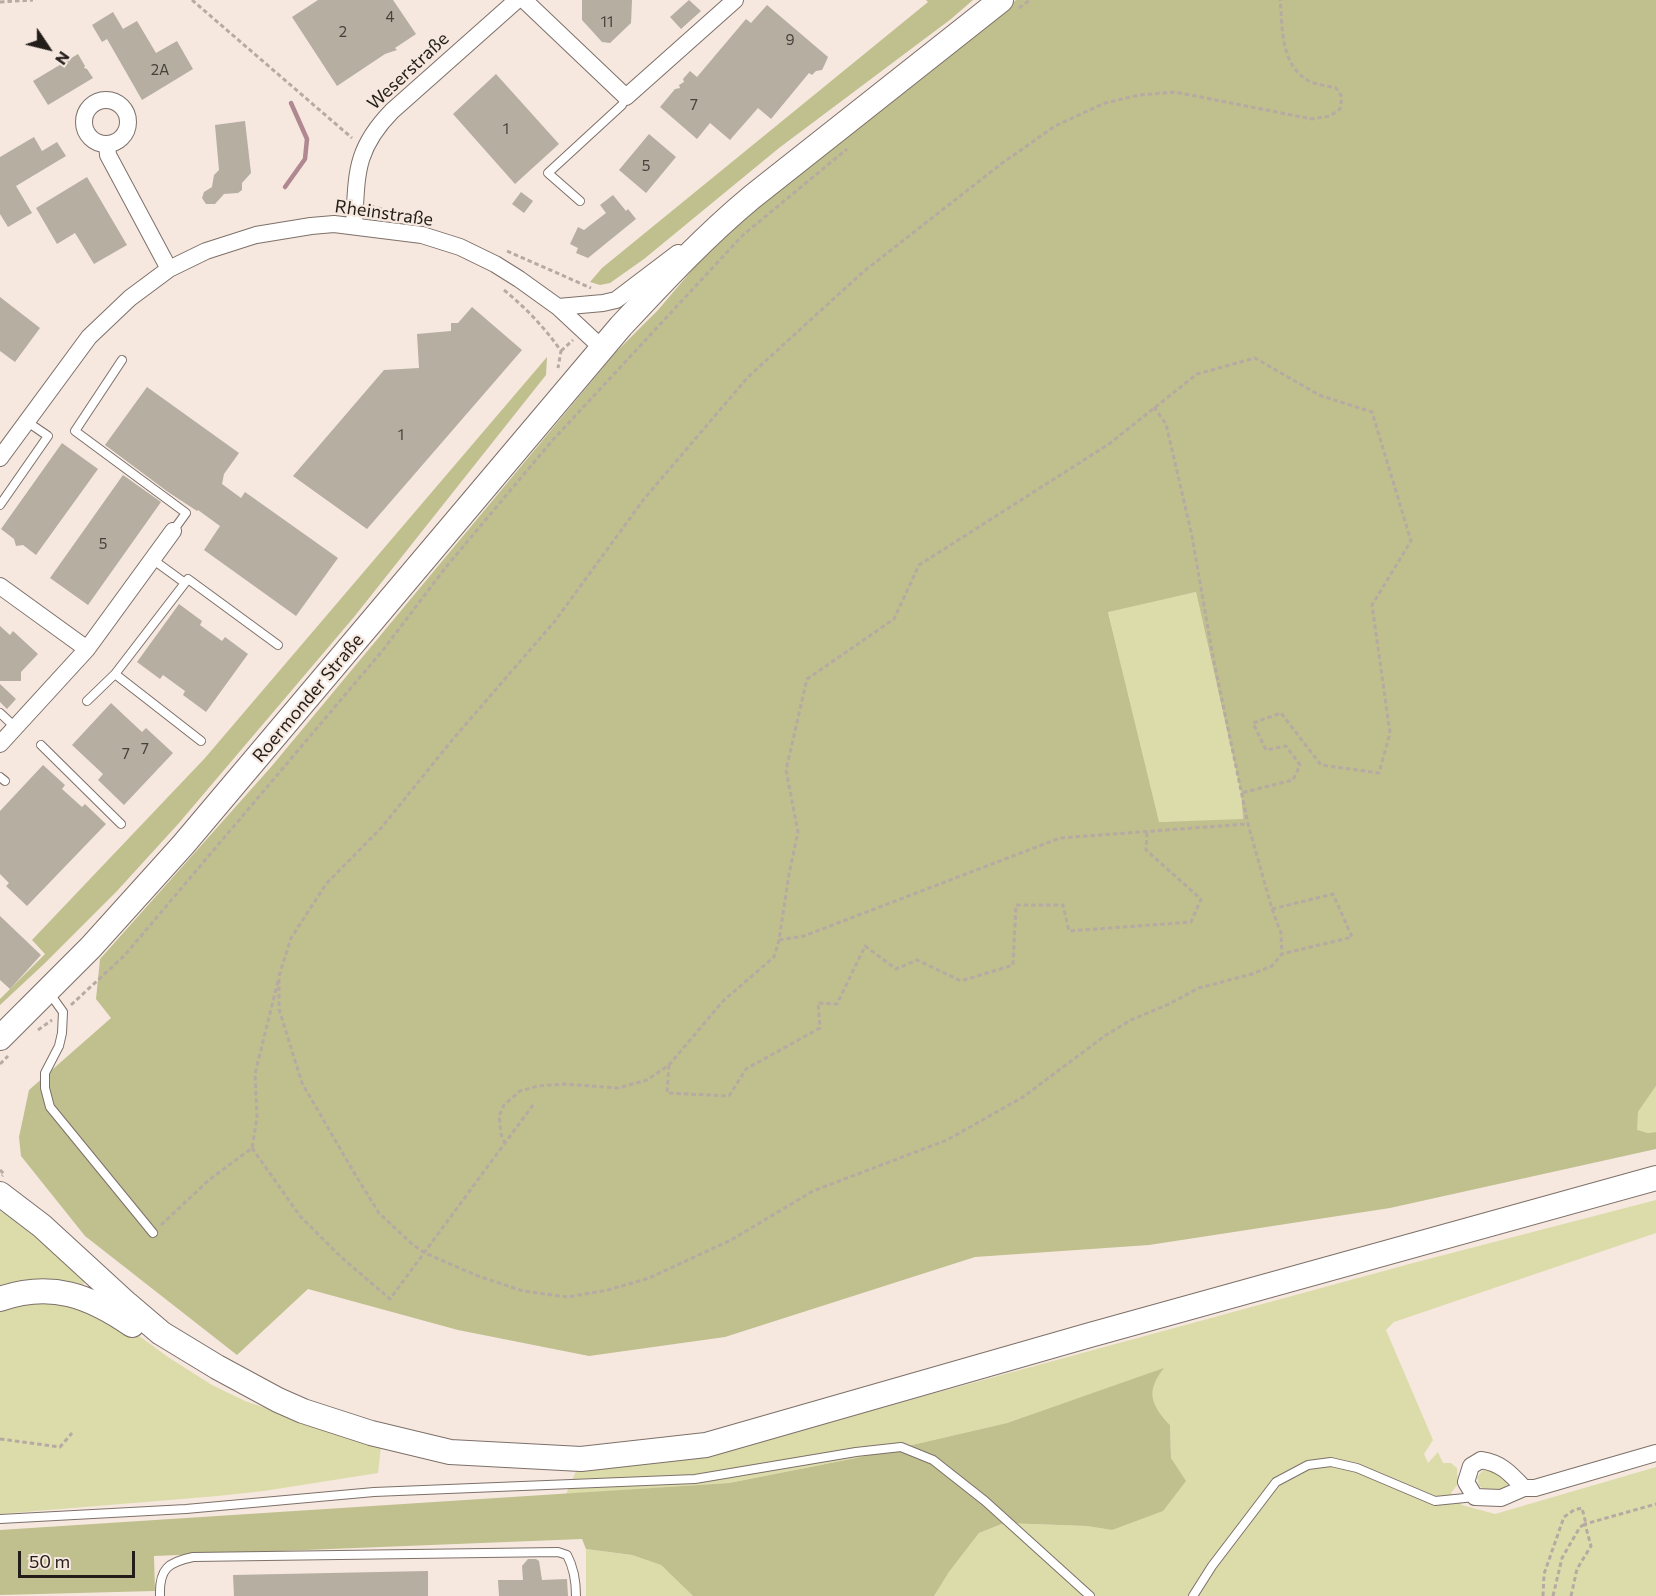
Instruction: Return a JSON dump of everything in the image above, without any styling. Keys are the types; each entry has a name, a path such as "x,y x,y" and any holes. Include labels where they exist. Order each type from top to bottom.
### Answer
{"main road":[{"name":"Roermonder Straße","path":"5,1046 48,991 127,909 183,845 640,305 717,226 1009,5"},
{"path":"0,1194 42,1227 161,1333 278,1400 303,1411 371,1433 450,1452 581,1459 706,1445 1090,1335 1656,1178"},
{"path":"0,1299 19,1292 57,1290 93,1301 114,1312 201,1372 253,1398 278,1400"}],"street":[{"name":"Weserstraße","path":"354,225 354,191 357,170 377,126 517,0"},
{"path":"524,0 626,96 735,0"},
{"path":"107,144 108,155 169,268"},
{"name":"Rheinstraße","path":"0,458 89,336 130,297 169,268 206,251 256,235 311,226 354,225 422,235 460,247 495,264 558,307 603,348"},
{"path":"558,307 616,300 705,231 717,226"},
{"path":"0,744 87,649 173,531"},
{"path":"0,586 87,649"},
{"path":"1524,1488 1507,1469 1494,1462 1481,1460 1471,1466 1466,1482 1475,1497 1501,1498 1524,1488 1535,1488 1656,1453"}],"lane":[{"path":"580,201 548,173 622,105 626,96"},
{"path":"122,360 75,431 186,513 173,531"},
{"path":"0,506 48,436 27,421"},
{"path":"152,559 184,583"},
{"path":"87,701 115,674 188,579 278,645"},
{"path":"115,674 201,741"},
{"path":"0,713 15,727"},
{"path":"41,745 121,824"},
{"path":"48,991 63,1012 59,1046 45,1073 45,1089 50,1107 153,1233"},
{"path":"0,1519 186,1509 374,1492 695,1479 856,1452 901,1447 933,1460 986,1501 1090,1596"},
{"path":"1193,1596 1212,1566 1276,1482 1308,1465 1331,1462 1358,1468 1435,1501 1475,1497"},
{"path":"160,1596 159,1579 165,1571 176,1560 194,1557 558,1552 567,1555 572,1565 576,1596"}],"path":[{"path":"0,2 33,0"},
{"path":"192,0 353,139 367,146"},
{"path":"1009,5 1030,0"},
{"path":"153,1233 209,1180 252,1148 257,1117 255,1074 279,976 291,938 326,884 382,827 453,739 555,621 644,500 748,377 863,272 1010,157 1055,126 1105,103 1139,95 1174,92 1312,119 1330,116 1340,109 1342,97 1336,88 1311,82 1296,72 1289,60 1284,46 1280,0"},
{"path":"33,1033 63,1012 124,956 383,650 446,567 551,442 743,235 852,145"},
{"path":"355,204 406,216"},
{"path":"498,247 591,288"},
{"path":"499,286 521,304 549,334 561,351"},
{"path":"505,1144 501,1134 499,1116 504,1105 520,1091 538,1086 564,1084 618,1088 647,1080 669,1065 723,1001 774,957 798,832 786,770 807,679 894,619 919,565 1109,444 1197,374 1254,358 1319,395 1372,412 1411,541 1372,605 1390,733 1379,773 1321,765 1281,713 1253,723 1266,750 1286,746 1300,765 1293,780 1241,793"},
{"path":"1154,407 1166,424 1192,536 1213,657 1241,793 1272,909 1281,933 1282,954"},
{"path":"779,940 804,936 1060,838 1248,824"},
{"path":"669,1065 667,1094 729,1096 746,1069 820,1028 818,1003 837,1004 865,946 896,969 917,960 961,981 1013,965 1016,905 1063,905 1069,931 1191,922 1201,898 1146,850 1147,832"},
{"path":"279,976 279,1009 302,1083 379,1213 425,1253 478,1276 523,1291 568,1297 608,1290 649,1278 731,1240 813,1191 947,1140 1023,1097 1106,1035 1131,1020 1169,1004 1198,988 1252,974 1272,966 1282,954 1352,937 1333,894 1272,909"},
{"path":"0,1064 5,1046"},
{"path":"252,1148 300,1216 341,1257 390,1299 533,1105"},
{"path":"0,1439 60,1447 72,1433"},
{"path":"1553,1596 1563,1558 1580,1527 1656,1504"},
{"path":"1543,1596 1544,1574 1564,1517 1582,1508 1591,1546 1576,1569 1571,1596"}],"green space":[{"path":"1196,592 1241,793 1243,820 1158,822 1108,611"},
{"path":"1656,1086 1656,1132 1636,1131 1638,1112"},
{"path":"1656,1200 1656,1233 1394,1322 1386,1330 1433,1440 1424,1454 1428,1463 1438,1452 1443,1463 1451,1463 1457,1468 1458,1484 1451,1493 1462,1505 1495,1514 1656,1467 1656,1596 934,1596 979,1533 1004,1523 1087,1526 1112,1530 1185,1481 1171,1458 1170,1425 1158,1411 1153,1398 1154,1385 1163,1369 1007,1423 856,1458 729,1483 566,1494 577,1469 781,1435 1413,1263"},
{"path":"0,1211 34,1235 75,1271 85,1281 81,1289 0,1292"},
{"path":"45,1296 124,1325 212,1385 245,1401 381,1447 378,1473 218,1496 0,1514 0,1306"},
{"path":"1489,1468 1500,1472 1509,1483 1505,1488 1487,1491 1479,1486 1477,1477 1484,1469"},
{"path":"586,1549 632,1555 661,1565 693,1596 586,1596"}],"shaded area":[{"path":"926,0 973,0 779,148 644,259 610,283 600,285 590,282 602,268 928,2"},
{"path":"1016,0 1656,0 1656,1086 1638,1112 1637,1130 1648,1133 1656,1132 1656,1149 1390,1208 1149,1245 975,1257 725,1337 589,1356 458,1330 308,1289 237,1355 85,1236 21,1156 19,1137 29,1090 111,1018 96,999 100,959 271,767 616,352 658,310 732,223","holes":["1196,592 1241,793 1243,819 1159,822 1108,612"]},
{"path":"547,357 546,375 354,617 179,823 117,891 0,1005 0,999 45,954 32,940 205,758"},
{"path":"1164,1368 1158,1376 1153,1397 1158,1410 1170,1425 1171,1458 1186,1481 1163,1511 1112,1530 1087,1526 1004,1523 979,1533 934,1596 693,1596 661,1565 632,1555 586,1549 582,1539 154,1556 155,1591 0,1595 0,1530 729,1483 856,1458 1007,1423"}],"building":[{"path":"318,0 393,0 416,34 395,48 397,50 385,54 337,86 292,17"},
{"path":"582,0 632,0 631,23 610,43 602,42 582,20"},
{"path":"689,0 701,11 681,29 670,17"},
{"path":"767,5 828,57 822,70 812,75 809,73 771,119 758,108 730,140 710,123 697,139 660,107 675,89 680,88 679,85 684,82 683,79 690,71 697,77 746,19 751,23"},
{"path":"113,12 123,29 137,21 156,53 177,41 193,69 142,100 107,39 102,42 92,25"},
{"path":"78,54 84,68 93,78 48,105 33,81"},
{"path":"496,74 559,144 515,184 453,114"},
{"path":"245,121 251,173 242,183 242,190 238,193 224,194 215,204 206,204 202,198 204,192 212,187 214,175 219,170 215,125"},
{"path":"649,134 676,157 646,193 619,170"},
{"path":"34,137 42,151 57,142 66,156 16,186 32,213 8,227 0,214 0,157"},
{"path":"87,177 127,245 94,264 75,233 57,244 36,208"},
{"path":"521,192 533,201 524,213 512,204"},
{"path":"613,195 636,219 588,258 576,253 578,248 570,244 578,227 584,230 606,213 600,205"},
{"path":"0,297 40,328 15,362 0,351"},
{"path":"472,307 522,350 367,529 293,476 384,370 419,368 417,334 451,331 451,323 458,323"},
{"path":"147,387 239,453 224,474 222,484 241,498 245,492 338,558 296,616 204,550 220,526 168,492 105,445"},
{"path":"62,443 98,469 36,555 23,545 16,546 14,539 1,529"},
{"path":"123,475 161,502 88,605 50,578"},
{"path":"179,604 202,621 200,625 222,641 225,637 248,654 206,712 183,695 185,691 163,675 160,679 137,662"},
{"path":"0,626 10,635 13,631 38,654 21,672 21,681 0,681"},
{"path":"0,684 16,699 7,709 0,702"},
{"path":"111,703 142,732 146,728 173,753 124,805 98,780 103,774 72,745"},
{"path":"43,765 65,785 62,789 82,807 85,804 106,824 27,906 6,886 9,883 0,874 0,811"},
{"path":"0,916 41,955 10,989 0,980"},
{"path":"528,1559 539,1561 542,1580 567,1579 568,1596 499,1596 498,1580 523,1580 522,1566"},
{"path":"428,1571 428,1596 234,1596 233,1575"}],"waterway":[{"path":"285,187 305,159 307,139 291,103"}]}
